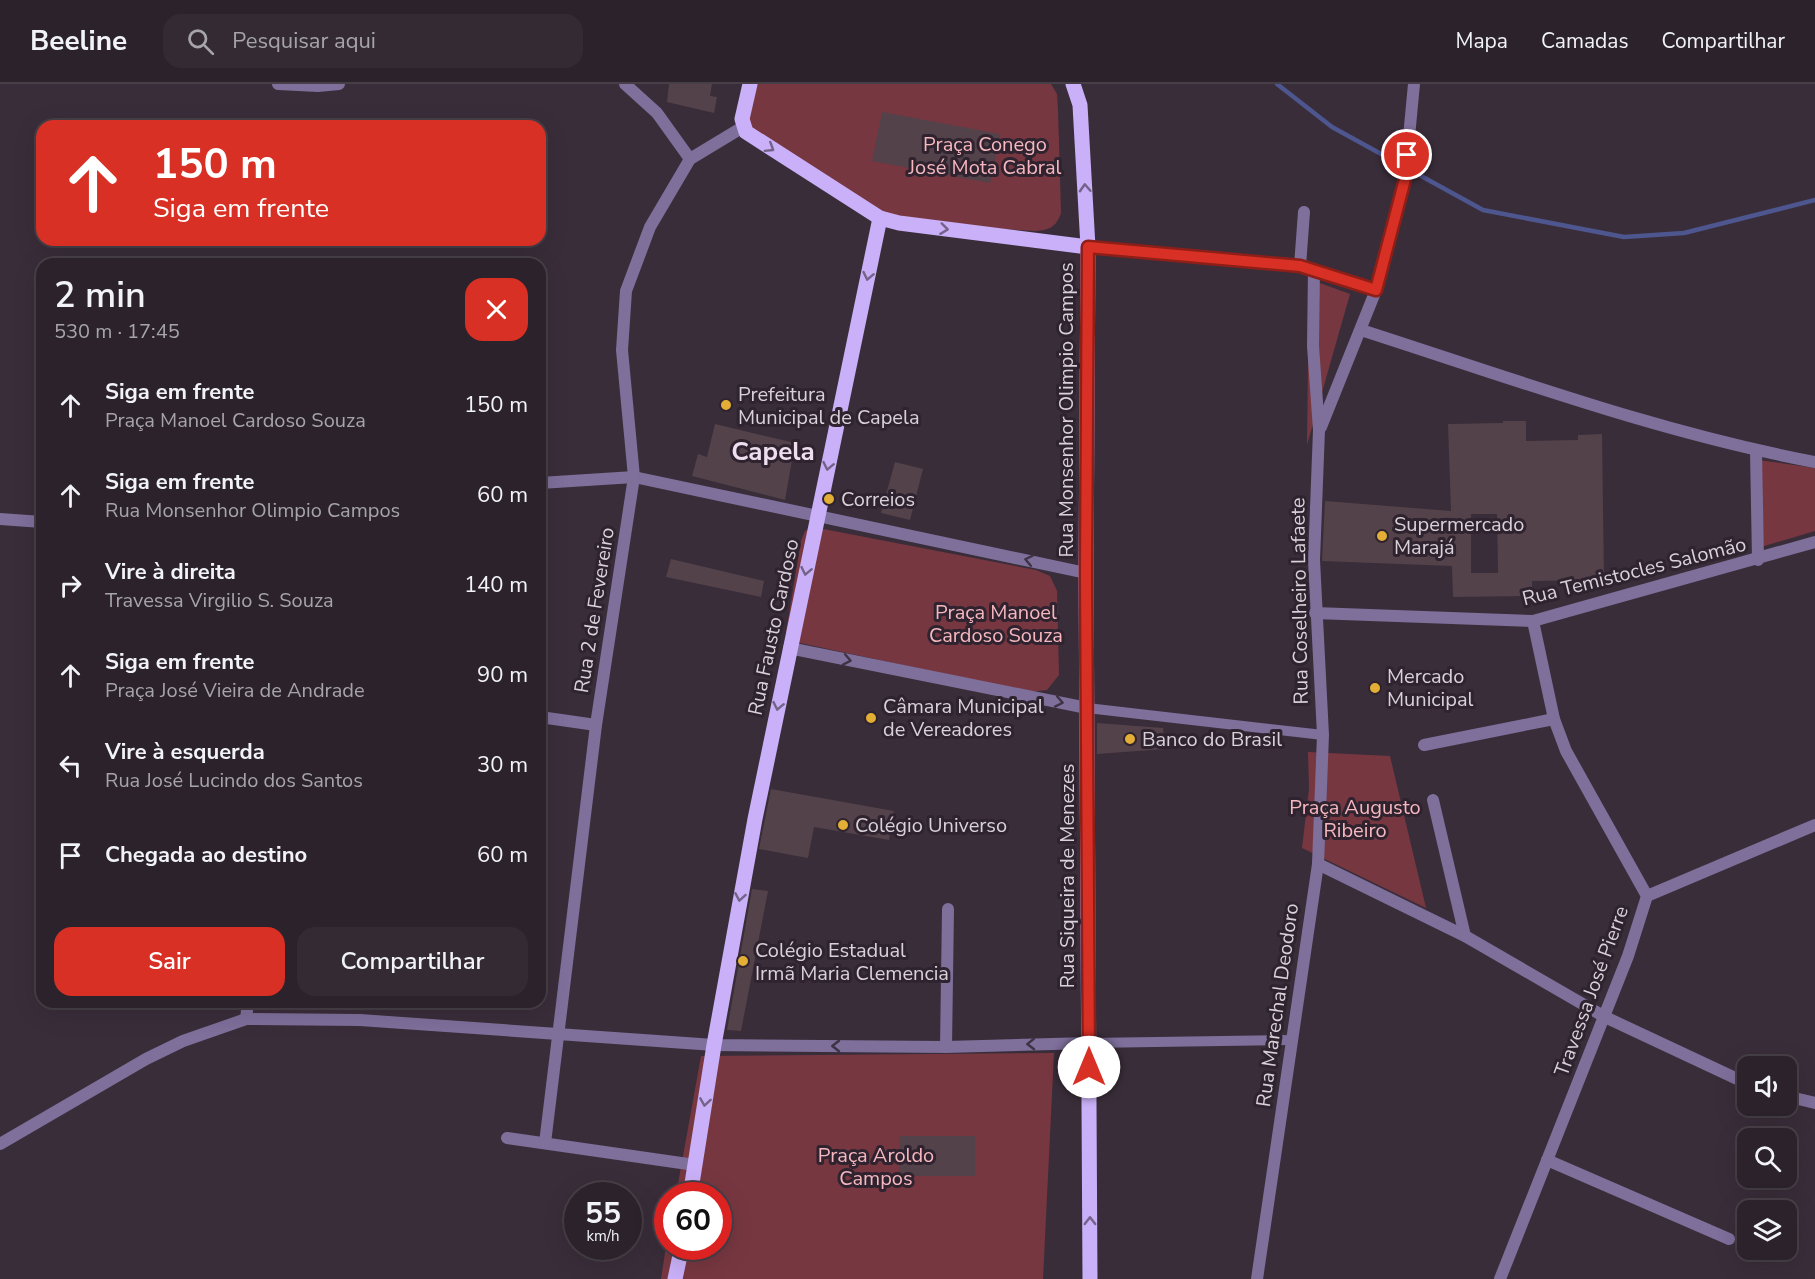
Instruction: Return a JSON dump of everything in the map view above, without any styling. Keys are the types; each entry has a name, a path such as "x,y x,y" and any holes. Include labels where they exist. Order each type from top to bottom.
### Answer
{"main road":[{"path":"750,84 742,113 743,127 751,136 880,218 899,223 1088,247 1080,105 1073,84"},
{"name":"Rua Fausto Cardoso","path":"714,1045 789,648 880,218"},
{"name":"Rua Monsenhor Olimpio Campos","path":"1086,573 1088,247"},
{"path":"1086,573 1087,708"},
{"name":"Rua Siqueira de Menezes","path":"1087,708 1089,1043"},
{"path":"1089,1043 1090,1279"},
{"path":"692,1182 714,1045"},
{"path":"677,1277 680,1260"}],"street":[{"path":"278,84 318,86 339,84"},
{"path":"625,84 657,113 690,159"},
{"path":"1319,430 1376,290 1405,179 1414,84"},
{"name":"Rua 2 de Fevereiro","path":"545,1143 596,725 634,477 622,350 626,291 650,227 690,159 743,127"},
{"path":"1300,266 1304,212"},
{"path":"1088,247 1300,266 1376,290"},
{"path":"1314,269 1313,346 1319,430"},
{"path":"1361,330 1675,431 1756,451 1815,462"},
{"name":"Rua Coselheiro Lafaete","path":"1319,430 1314,560 1323,735"},
{"path":"1756,451 1758,560"},
{"path":"546,483 634,477 818,514 1086,573"},
{"path":"0,519 36,522"},
{"name":"Rua Temistocles Salomão","path":"1315,613 1533,621 1758,560 1815,542"},
{"name":"Travessa José Pierre","path":"1500,1279 1605,1017 1647,896 1566,752 1554,718 1533,621"},
{"path":"789,648 1087,708 1323,735"},
{"path":"546,718 596,725"},
{"path":"1424,745 1554,718"},
{"name":"Rua Marechal Deodoro","path":"1257,1279 1318,864 1323,735"},
{"path":"1433,800 1465,936"},
{"path":"1647,896 1815,825"},
{"path":"1318,864 1465,936 1605,1017 1737,1079"},
{"path":"946,1047 948,909"},
{"path":"246,1019 247,1008"},
{"path":"0,1144 146,1059 183,1041 246,1019 360,1020 714,1045 946,1047 1291,1040"},
{"path":"1797,1099 1815,1103"},
{"path":"507,1138 695,1165"},
{"path":"1547,1160 1729,1239"}],"green space":[{"name":"Praça Conego José Mota Cabral","path":"750,84 1051,84 1057,94 1058,110 1061,213 1059,218 1052,227 1035,231 880,221 745,123"},
{"path":"1309,279 1350,294 1307,445"},
{"path":"1758,460 1815,468 1815,531 1761,547"},
{"name":"Praça Manoel Cardoso Souza","path":"813,527 1036,570 1050,576 1057,591 1059,675 1047,690 1029,692 791,641 786,632 801,541 805,531"},
{"name":"Praça Augusto Ribeiro","path":"1308,752 1390,756 1426,908 1302,848 1309,789"},
{"name":"Praça Aroldo Campos","path":"1054,1053 1043,1279 661,1279 664,1260 732,1260 732,1182 678,1182 701,1056"}],"building":[{"path":"669,84 712,84 710,96 717,97 714,113 667,102"},
{"path":"882,112 1000,134 990,183 872,161"},
{"path":"1503,421 1526,421 1526,441 1578,440 1578,435 1602,434 1604,580 1532,581 1532,596 1453,597 1452,566 1322,561 1325,501 1451,511 1448,424 1503,423","holes":["1471,514 1497,514 1498,573 1471,573"]},
{"path":"715,424 795,443 785,500 692,476 698,454 707,457"},
{"path":"895,462 923,469 910,520 881,513"},
{"path":"671,559 764,581 761,597 666,577"},
{"name":"Banco do Brasil","path":"1097,723 1163,728 1165,749 1097,754"},
{"name":"Colégio Universo","path":"771,789 894,811 889,840 814,827 808,858 759,849"},
{"name":"Colégio Estadual Irmã Maria Clemencia","path":"752,889 768,891 741,1031 727,1030"},
{"path":"899,1136 975,1136 975,1176 899,1176"}],"waterway":[{"path":"1277,84 1332,127 1483,210 1624,237 1684,233 1815,200"}],"place":[{"name":"Prefeitura Municipal de Capela","path":"726,405"},
{"name":"Correios","path":"829,499"},
{"name":"Supermercado Marajá","path":"1382,536"},
{"name":"Mercado Municipal","path":"1375,688"},
{"name":"Câmara Municipal de Vereadores","path":"871,718"},
{"name":"Banco do Brasil","path":"1130,739"},
{"name":"Colégio Universo","path":"843,825"},
{"name":"Colégio Estadual Irmã Maria Clemencia","path":"743,961"}],"district":[{"name":"Capela","path":"773,451"}],"route":[{"path":"1089,1067 1086,573 1088,247 1300,266 1376,290 1405,179 1407,155"}]}
